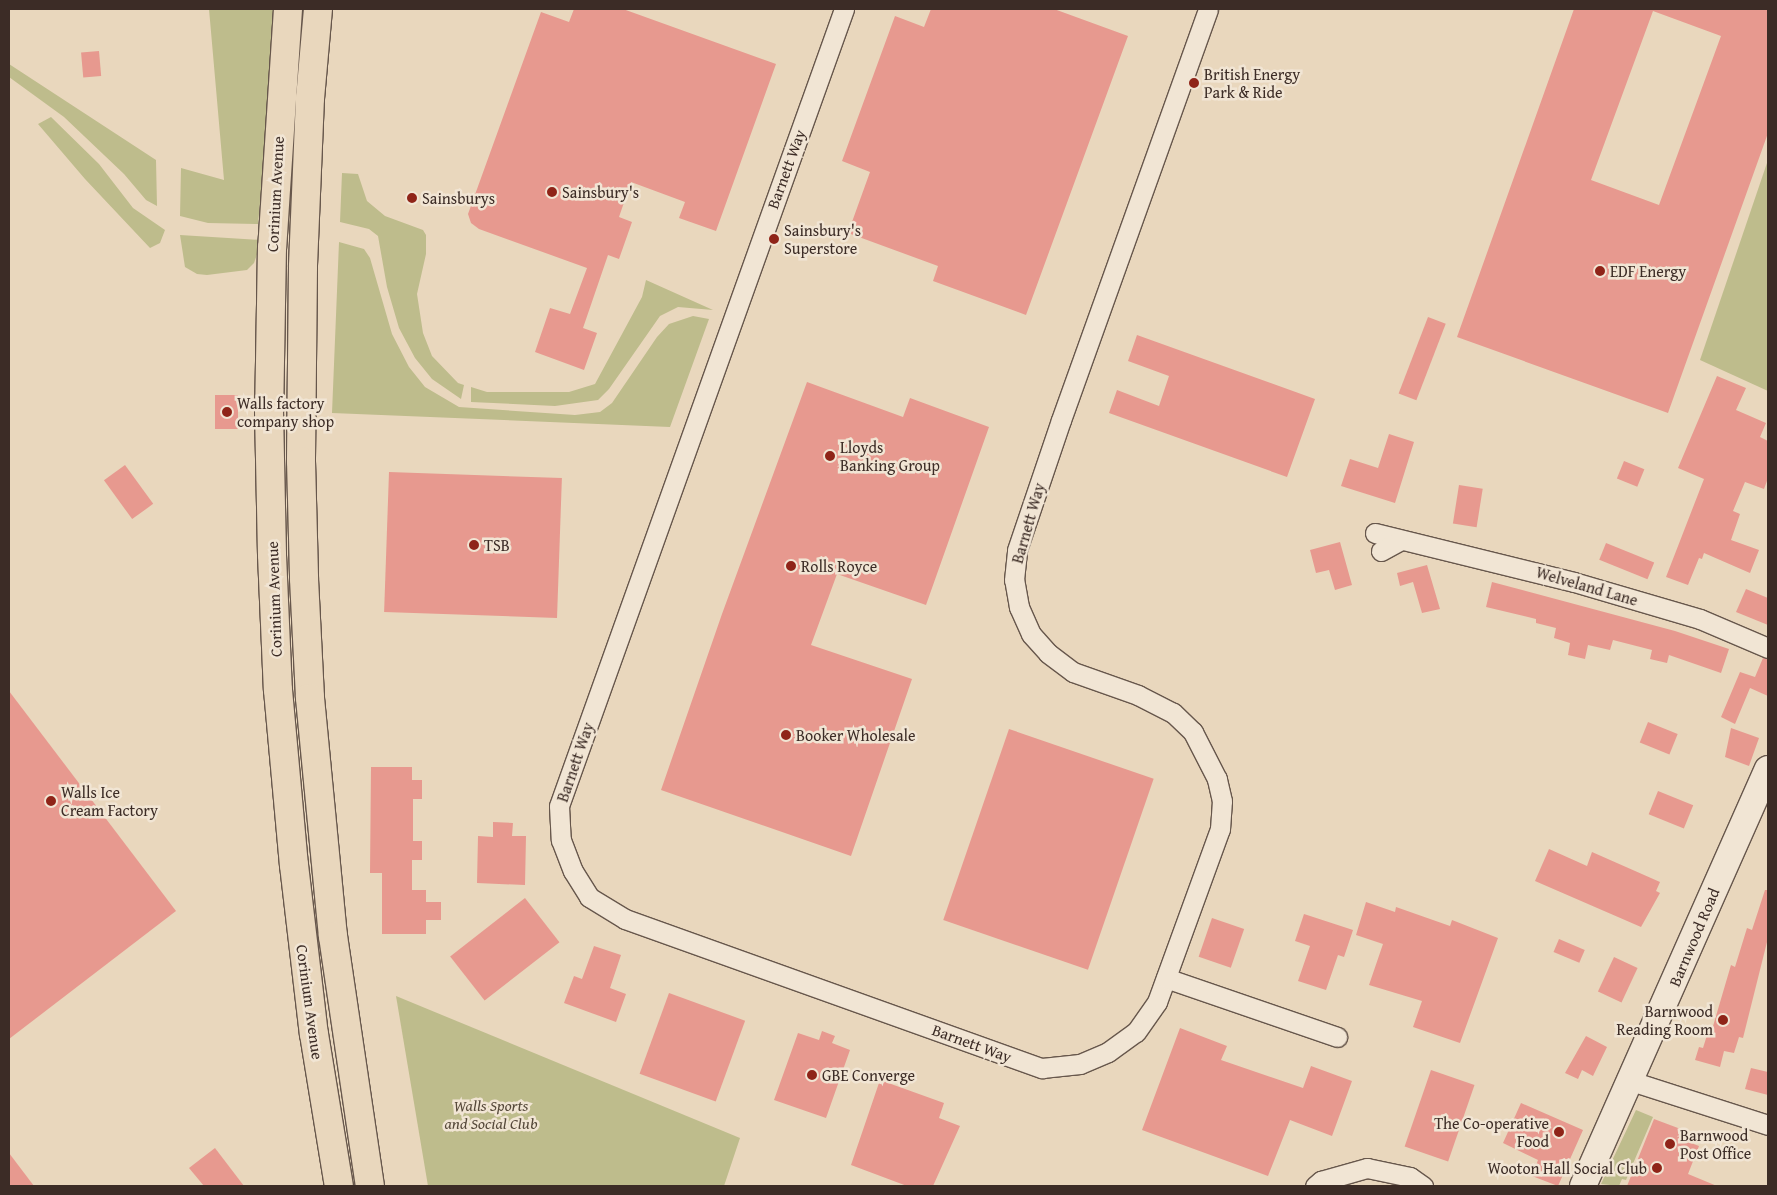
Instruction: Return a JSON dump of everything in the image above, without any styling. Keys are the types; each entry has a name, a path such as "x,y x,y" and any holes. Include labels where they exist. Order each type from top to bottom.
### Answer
{"highway":[{"name":"Corinium Avenue","path":"288,9 272,247 269,410 272,564 278,700 296,884 314,1034 339,1186"},
{"name":"Corinium Avenue","path":"318,9 309,116 303,287 304,579 310,698 333,936 370,1186"}],"street":[{"name":"Barnett Way","path":"844,9 559,806 561,840 573,871 589,897 625,919 1042,1068 1080,1064 1108,1052 1129,1037 1157,1002 1220,829 1222,801 1217,779 1193,732 1173,713 1138,695 1073,672 1048,652 1031,634 1020,608 1014,580 1018,550 1061,420 1208,9"},
{"name":"Welveland Lane","path":"1375,533 1583,584 1700,619 1768,648"},
{"path":"1381,551 1401,540"},
{"name":"Barnwood Road","path":"1583,1186 1768,769"},
{"path":"1166,978 1337,1037"},
{"path":"1631,1081 1768,1125"},
{"path":"1315,1186 1321,1181 1367,1168 1410,1177 1423,1186"}],"green space":[{"path":"209,9 279,9 258,224 208,223 180,216 181,168 224,180"},
{"path":"9,64 156,160 157,206 146,200 124,174 64,117 9,77"},
{"path":"51,117 99,164 133,208 165,230 160,243 150,248 85,179 38,124"},
{"path":"1768,160 1768,391 1700,360"},
{"path":"342,173 358,174 367,201 385,216 423,230 426,235 426,254 417,294 423,333 432,356 458,383 464,385 461,399 432,379 415,358 399,328 387,287 378,236 369,229 340,222"},
{"path":"180,235 262,240 254,263 247,270 207,275 197,274 185,267"},
{"path":"339,242 364,249 370,258 392,334 409,367 425,387 459,407 575,415 600,412 612,403 657,337 669,324 693,316 709,319 670,427 332,413"},
{"path":"646,280 713,310 678,307 660,316 609,389 598,400 555,406 471,402 471,387 487,392 569,392 595,384 642,297"},
{"name":"Walls Sports and Social Club","path":"396,996 740,1138 724,1186 428,1186"},
{"path":"1636,1110 1653,1117 1626,1180 1622,1179 1619,1186 1601,1184"}],"building":[{"name":"Sainsbury's","path":"574,9 623,9 776,64 716,231 679,218 685,202 631,182 619,217 632,222 619,259 608,255 583,328 597,333 584,370 535,352 550,308 570,314 587,268 479,229 471,223 468,214 541,12 569,22"},
{"path":"931,9 1054,9 1128,36 1026,315 933,281 938,266 848,233 870,172 842,161 895,16 924,27"},
{"name":"EDF Energy","path":"1574,9 1768,9 1768,133 1668,413 1457,337","holes":["1653,11 1721,36 1659,205 1591,180"]},
{"path":"99,51 101,76 83,77 81,53"},
{"path":"1428,317 1446,324 1416,400 1399,394"},
{"path":"1137,335 1315,399 1287,477 1109,413 1117,390 1159,406 1169,376 1128,361"},
{"path":"1717,376 1746,388 1736,410 1766,423 1760,437 1768,441 1768,478 1764,489 1745,482 1733,511 1740,514 1731,540 1759,550 1750,573 1704,553 1702,559 1699,558 1688,585 1666,577 1704,479 1678,468"},
{"path":"807,382 903,417 910,398 989,427 926,605 837,574 811,645 912,679 851,856 661,790 722,614"},
{"name":"Walls factory company shop","path":"215,395 238,395 238,429 215,429"},
{"path":"1389,434 1414,442 1395,503 1341,486 1350,459 1378,468"},
{"path":"1624,461 1644,469 1637,487 1617,479"},
{"path":"125,465 153,504 132,519 104,480"},
{"name":"TSB","path":"389,472 562,478 557,618 384,612"},
{"path":"1459,485 1483,489 1477,527 1453,524"},
{"path":"1340,542 1352,585 1335,590 1329,570 1316,573 1310,550"},
{"path":"1606,543 1654,562 1647,579 1599,560"},
{"path":"1427,565 1440,609 1422,613 1413,582 1400,586 1397,573"},
{"path":"1492,582 1675,631 1729,649 1721,673 1669,655 1667,663 1650,659 1652,650 1613,640 1610,650 1588,645 1585,659 1568,655 1570,643 1554,638 1556,628 1536,623 1536,619 1486,607"},
{"path":"1746,589 1768,598 1768,625 1736,612"},
{"path":"1763,658 1768,659 1768,696 1750,688 1735,724 1721,717 1740,672 1755,677"},
{"name":"Walls Ice Cream Factory","path":"9,691 176,911 9,1039"},
{"path":"1648,722 1678,734 1669,754 1640,742"},
{"path":"1731,728 1759,738 1749,766 1725,757"},
{"path":"1009,729 1154,779 1088,970 943,920"},
{"path":"371,767 412,767 412,780 422,780 422,799 413,799 413,841 422,841 422,860 412,860 412,890 426,890 426,902 441,902 441,920 426,920 426,934 382,934 382,873 370,873"},
{"path":"1658,791 1693,805 1684,828 1649,814"},
{"path":"493,822 513,823 512,836 526,836 525,885 477,883 478,836 493,837"},
{"path":"1549,849 1587,866 1592,852 1660,882 1656,891 1660,893 1641,927 1535,881"},
{"path":"1765,890 1768,890 1768,938 1743,1038 1739,1037 1734,1053 1724,1051 1720,1067 1695,1060 1699,1047 1703,1048 1708,1032 1711,1033 1731,965 1735,967 1747,928 1752,930"},
{"path":"525,898 559,942 485,1001 450,956"},
{"path":"1366,902 1395,912 1396,907 1450,926 1452,920 1498,938 1460,1043 1413,1027 1422,1001 1369,985 1383,944 1356,935"},
{"path":"1304,914 1353,930 1344,957 1338,955 1326,990 1298,981 1310,946 1295,941"},
{"path":"1212,918 1244,929 1231,968 1199,957"},
{"path":"1559,939 1585,950 1579,963 1554,952"},
{"path":"594,946 621,955 610,988 626,994 616,1022 564,1003 574,976 582,979"},
{"path":"1614,957 1638,968 1622,1002 1598,991"},
{"path":"669,993 745,1021 716,1102 640,1074"},
{"path":"1180,1028 1227,1046 1221,1060 1303,1088 1311,1066 1352,1081 1332,1136 1290,1120 1268,1176 1142,1130"},
{"name":"GBE Converge","path":"822,1031 835,1036 832,1043 850,1050 826,1118 774,1100 798,1033 819,1040"},
{"path":"1586,1036 1607,1047 1593,1076 1582,1070 1578,1079 1565,1073"},
{"path":"1751,1068 1768,1072 1768,1095 1745,1089"},
{"path":"1431,1070 1474,1085 1448,1162 1405,1147"},
{"path":"880,1080 944,1103 939,1118 960,1126 933,1186 907,1186 851,1165"},
{"path":"1521,1103 1583,1130 1558,1186 1532,1176 1538,1160 1503,1143"},
{"path":"1654,1119 1694,1134 1691,1143 1699,1146 1688,1174 1717,1186 1627,1186"},
{"path":"215,1148 244,1186 204,1186 189,1168"},
{"path":"9,1153 34,1186 9,1186"}],"place":[{"name":"British Energy Park & Ride","path":"1194,83"},
{"name":"Sainsbury's","path":"552,192"},
{"name":"Sainsburys","path":"412,198"},
{"name":"Sainsbury's Superstore","path":"774,239"},
{"name":"EDF Energy","path":"1600,271"},
{"name":"Walls factory company shop","path":"227,412"},
{"name":"Lloyds Banking Group","path":"830,456"},
{"name":"TSB","path":"474,545"},
{"name":"Rolls Royce","path":"791,566"},
{"name":"Booker Wholesale","path":"786,735"},
{"name":"Walls Ice Cream Factory","path":"51,801"},
{"name":"Barnwood Reading Room","path":"1723,1020"},
{"name":"GBE Converge","path":"812,1075"},
{"name":"The Co-operative Food","path":"1559,1132"},
{"name":"Barnwood Post Office","path":"1670,1144"},
{"name":"Wooton Hall Social Club","path":"1657,1168"}]}
